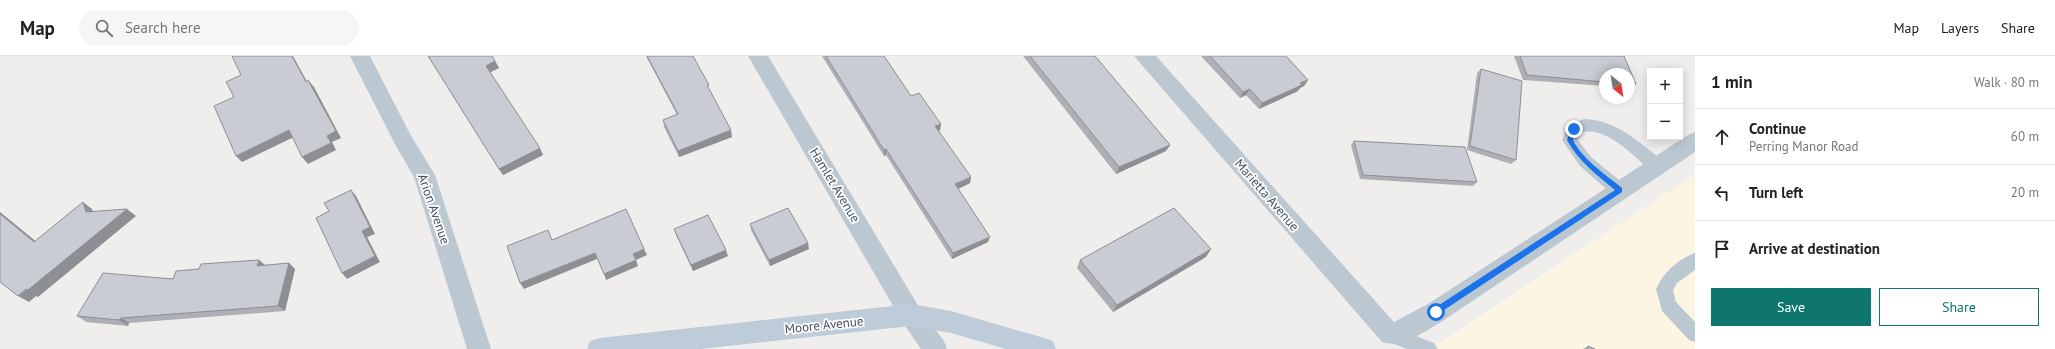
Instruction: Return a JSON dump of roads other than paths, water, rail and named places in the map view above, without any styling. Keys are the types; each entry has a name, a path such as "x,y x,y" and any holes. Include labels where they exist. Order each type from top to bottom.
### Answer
{"street":[{"name":"Arion Avenue","path":"360,56 403,140 424,175 479,349"},
{"name":"Hamlet Avenue","path":"758,56 911,315 935,349"},
{"name":"Marietta Avenue","path":"1144,56 1390,342"},
{"path":"1390,342 1695,141"},
{"name":"Moore Avenue","path":"599,349 911,315 951,322 1044,349"}],"lane":[{"path":"1620,190 1582,158 1575,149 1570,140 1574,129 1580,125 1593,124 1610,129 1657,166"},
{"path":"1695,260 1671,278 1664,289 1668,306 1695,334"},
{"path":"1390,342 1428,349"}]}
